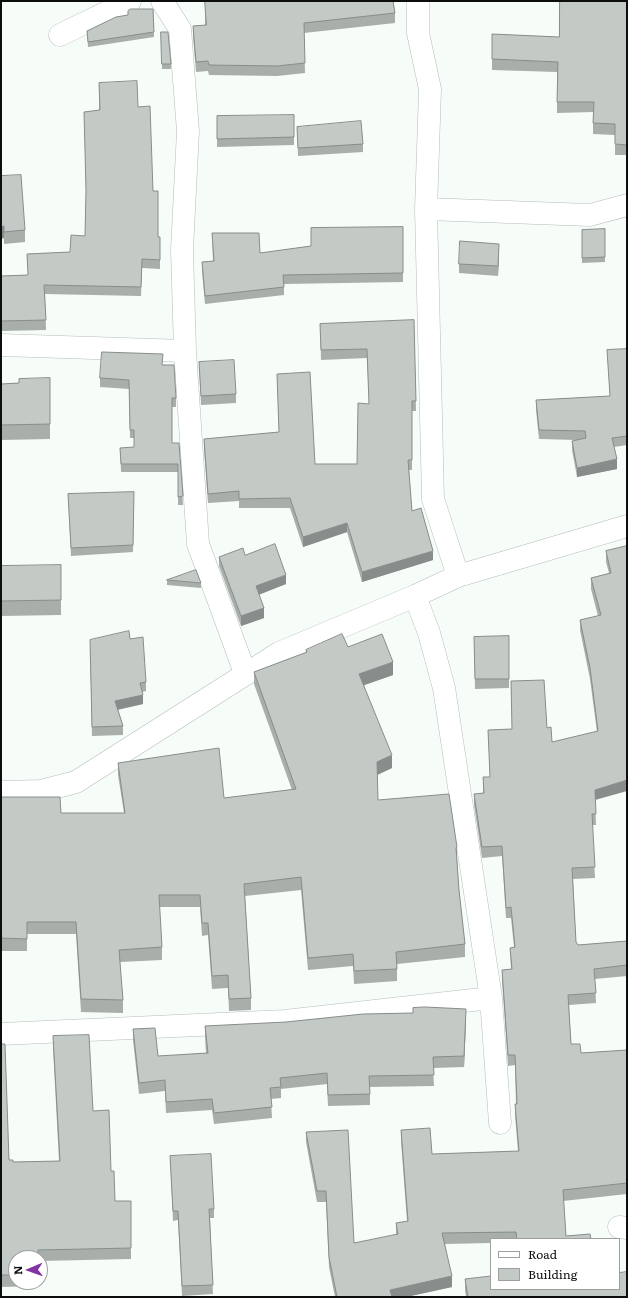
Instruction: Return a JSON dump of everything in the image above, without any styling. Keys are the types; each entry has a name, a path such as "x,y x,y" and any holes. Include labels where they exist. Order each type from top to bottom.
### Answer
{"street":[{"path":"60,35 130,1"},
{"path":"162,1 180,29 188,131 182,250 185,351 198,544 245,673"},
{"path":"418,1 418,32 430,89 426,209 433,499 458,576"},
{"path":"426,209 590,215 627,205"},
{"path":"1,346 185,351"},
{"path":"1,792 41,791 76,782 278,653 415,596 458,576 627,526"},
{"path":"415,596 429,633 444,688 491,998 500,1123"},
{"path":"1,1034 285,1021 491,998"}],"building":[{"path":"205,1 393,1 395,13 304,23 305,63 277,66 209,65 208,61 196,62 193,26 206,25"},
{"path":"560,1 627,1 627,145 615,144 615,124 593,123 594,102 557,102 558,62 492,59 492,34 559,37"},
{"path":"131,9 153,9 154,32 88,42 87,31 116,17 128,15 128,11"},
{"path":"161,32 168,32 171,64 162,64"},
{"path":"137,81 138,107 150,106 153,191 158,191 158,237 160,237 160,260 142,259 141,287 44,285 46,320 1,321 1,276 28,275 27,254 70,252 71,235 85,236 86,190 84,112 100,110 99,83"},
{"path":"294,115 294,137 217,139 217,116"},
{"path":"361,121 363,144 298,148 297,127"},
{"path":"21,175 25,230 4,232 4,226 1,227 1,176"},
{"path":"403,227 403,273 283,275 284,287 205,296 202,262 214,261 212,233 259,233 260,253 311,246 311,228"},
{"path":"605,229 605,257 582,258 582,230"},
{"path":"460,241 499,244 498,266 459,264"},
{"path":"414,320 416,401 412,401 412,460 408,460 412,511 421,508 433,551 362,572 347,523 303,537 290,498 239,499 239,491 208,494 204,439 279,432 277,374 310,372 315,464 357,464 358,403 369,404 367,349 321,350 320,324"},
{"path":"627,349 627,436 612,438 617,459 577,468 572,441 586,438 585,431 539,430 536,400 610,396 607,350"},
{"path":"102,352 163,354 162,365 174,365 176,398 172,398 172,443 179,443 183,496 178,497 178,464 121,464 120,448 134,447 134,430 130,430 129,380 100,378"},
{"path":"234,360 236,394 201,396 199,362"},
{"path":"50,378 50,424 1,425 1,384 19,383 19,379"},
{"path":"134,492 133,545 71,548 68,494"},
{"path":"275,544 286,575 256,586 264,608 241,616 219,557 243,548 245,555"},
{"path":"627,546 627,780 595,790 596,814 592,814 595,867 572,868 576,942 578,945 627,941 627,965 594,969 596,993 568,995 571,1044 580,1044 581,1053 627,1050 627,1183 563,1190 566,1236 590,1234 591,1238 517,1238 516,1232 442,1233 452,1276 390,1290 392,1297 337,1297 329,1257 326,1191 317,1191 306,1132 348,1130 354,1243 398,1234 396,1223 408,1221 401,1130 430,1128 432,1154 519,1151 515,1104 517,1104 515,1055 508,1055 502,970 512,969 510,948 515,947 511,907 506,908 502,846 482,847 474,794 484,793 483,777 490,777 488,730 512,729 511,681 544,680 547,728 551,727 552,742 598,731 590,668 580,620 601,615 591,578 611,573 606,551"},
{"path":"61,565 61,600 1,601 1,566"},
{"path":"196,570 201,583 167,580"},
{"path":"129,631 130,639 143,637 146,682 140,683 143,695 115,701 123,726 92,727 90,640"},
{"path":"342,634 348,647 382,634 393,662 359,674 392,755 377,762 378,800 449,794 457,847 459,890 465,944 396,952 397,969 354,971 353,954 308,958 301,877 244,884 251,998 229,999 228,975 212,976 208,923 202,923 200,895 159,895 162,947 119,950 123,1000 81,999 76,922 27,922 27,939 1,938 1,797 60,797 61,813 125,813 118,763 219,748 224,798 296,789 254,672 307,652 306,650"},
{"path":"509,636 509,679 475,679 474,637"},
{"path":"425,1007 466,1009 464,1056 433,1057 434,1075 369,1076 370,1094 328,1095 327,1073 280,1078 281,1087 270,1088 272,1107 214,1113 212,1099 166,1102 165,1080 139,1083 133,1029 155,1028 158,1056 208,1053 205,1026 286,1022 363,1014 413,1013 413,1008"},
{"path":"89,1035 93,1111 109,1110 111,1171 114,1171 115,1201 131,1201 131,1248 8,1250 8,1275 1,1275 1,1044 5,1044 9,1160 13,1160 13,1162 60,1161 53,1036"},
{"path":"211,1154 214,1209 209,1209 213,1285 182,1286 178,1211 173,1211 170,1156"},
{"path":"627,1272 627,1297 468,1297 465,1279 490,1276 490,1290 620,1290 620,1273"}]}
